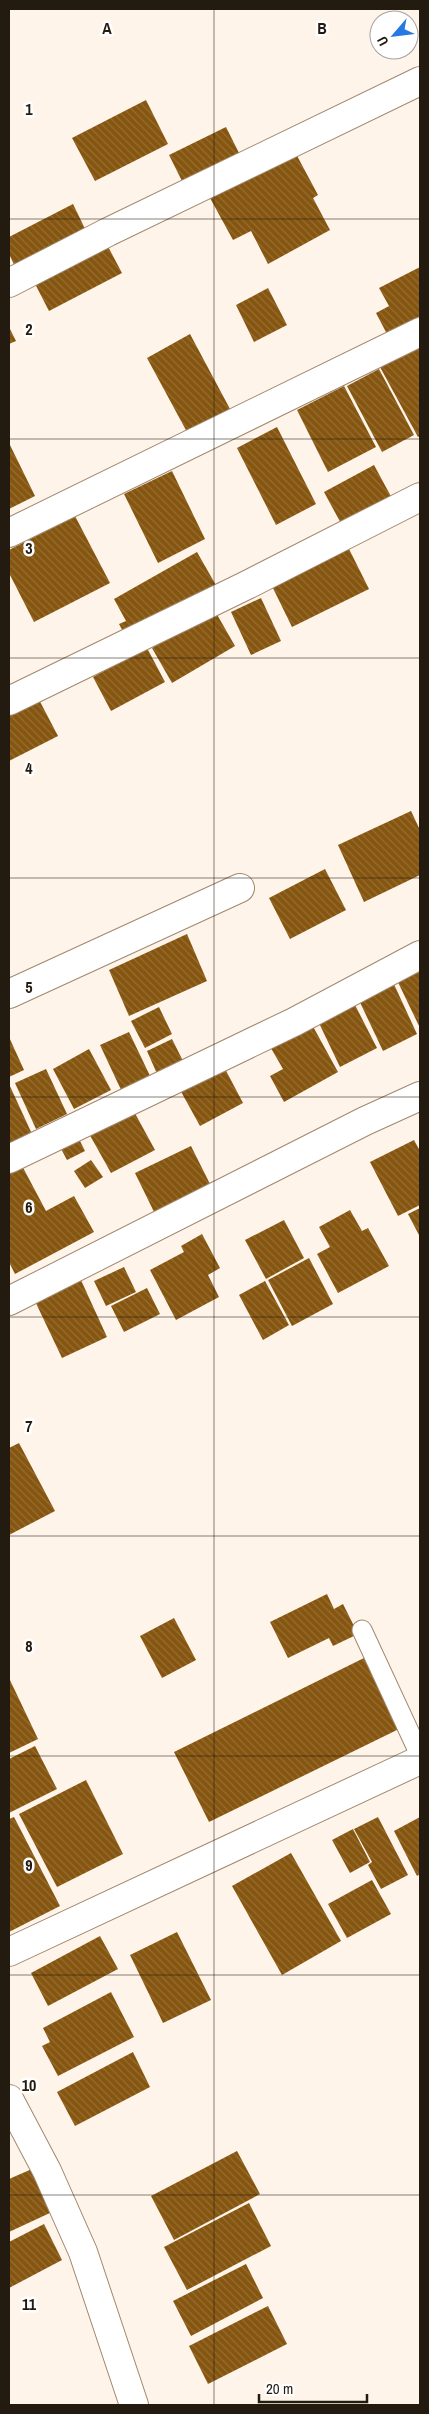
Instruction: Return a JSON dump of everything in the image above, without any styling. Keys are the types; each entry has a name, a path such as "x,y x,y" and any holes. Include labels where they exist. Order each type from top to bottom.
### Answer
{"street":[{"path":"9,283 116,228 420,81"},
{"path":"9,533 420,332"},
{"path":"9,701 247,585 420,497"},
{"path":"9,994 240,888"},
{"path":"9,1159 294,1022 420,955"},
{"path":"9,1301 365,1120 420,1096"},
{"path":"9,1952 420,1760"},
{"path":"9,2098 47,2170 84,2252 134,2405"}],"lane":[{"path":"362,1630 420,1755"}],"building":[{"path":"146,100 168,144 95,181 72,138"},
{"path":"226,127 243,161 186,189 169,155"},
{"path":"295,152 318,195 313,198 330,230 268,264 251,231 233,240 210,198"},
{"path":"73,204 89,237 18,273 9,254 9,237"},
{"path":"104,239 122,273 49,311 31,276"},
{"path":"420,267 420,316 387,334 376,313 389,306 379,288"},
{"path":"268,288 287,325 254,342 236,305"},
{"path":"9,327 16,341 9,344"},
{"path":"190,334 230,409 187,432 147,358"},
{"path":"420,346 420,436 418,437 380,367"},
{"path":"379,369 414,435 382,452 347,386"},
{"path":"344,386 376,447 328,472 297,410"},
{"path":"277,427 316,504 276,525 237,448"},
{"path":"9,443 35,496 9,509"},
{"path":"374,465 394,502 344,529 324,492"},
{"path":"172,471 205,539 158,563 124,494"},
{"path":"75,516 110,583 34,622 9,573 9,550"},
{"path":"346,543 369,589 292,627 269,580"},
{"path":"197,552 217,587 126,637 119,624 126,621 114,599"},
{"path":"261,598 281,641 251,655 231,612"},
{"path":"215,611 235,646 172,683 152,648"},
{"path":"147,648 165,682 111,711 93,677"},
{"path":"36,694 58,736 9,761 9,708"},
{"path":"411,811 420,830 420,875 364,902 338,845"},
{"path":"325,869 346,910 290,939 269,898"},
{"path":"187,934 207,981 129,1016 109,970"},
{"path":"420,964 420,1028 395,976"},
{"path":"392,980 417,1034 383,1051 357,996"},
{"path":"354,1003 377,1048 340,1067 318,1021"},
{"path":"159,1007 172,1034 145,1048 131,1021"},
{"path":"310,1021 338,1072 284,1102 270,1076 283,1069 268,1043"},
{"path":"129,1032 152,1080 123,1094 100,1045"},
{"path":"9,1037 24,1070 9,1077"},
{"path":"172,1039 184,1063 158,1076 147,1051"},
{"path":"89,1049 111,1090 74,1109 53,1069"},
{"path":"223,1065 243,1103 200,1126 179,1088"},
{"path":"46,1069 67,1114 36,1129 15,1083"},
{"path":"9,1084 32,1134 9,1146"},
{"path":"131,1106 155,1150 111,1173 87,1130"},
{"path":"77,1135 85,1151 67,1160 59,1145"},
{"path":"414,1140 420,1151 420,1205 398,1216 370,1162"},
{"path":"191,1146 212,1188 156,1216 135,1173"},
{"path":"91,1160 103,1177 85,1188 74,1171"},
{"path":"20,1162 46,1211 74,1196 94,1232 15,1274 9,1262 9,1168"},
{"path":"420,1208 420,1237 408,1214"},
{"path":"350,1210 362,1231 368,1228 389,1266 338,1293 317,1254 330,1247 319,1227"},
{"path":"284,1220 304,1258 266,1279 245,1240"},
{"path":"202,1234 220,1268 208,1275 219,1297 176,1320 150,1270 184,1252 181,1246"},
{"path":"309,1258 333,1304 292,1326 268,1280"},
{"path":"124,1267 136,1292 106,1306 94,1281"},
{"path":"80,1278 107,1337 62,1358 34,1299"},
{"path":"265,1281 289,1325 263,1340 239,1295"},
{"path":"147,1288 160,1314 124,1332 111,1306"},
{"path":"19,1443 55,1511 9,1535 9,1448"},
{"path":"327,1594 334,1609 343,1604 358,1634 333,1646 329,1638 288,1658 270,1622"},
{"path":"174,1618 196,1660 162,1678 140,1636"},
{"path":"364,1658 399,1729 209,1822 174,1752"},
{"path":"9,1678 38,1739 9,1753"},
{"path":"35,1746 57,1789 9,1813 9,1759"},
{"path":"86,1780 123,1854 57,1887 19,1814"},
{"path":"14,1817 60,1906 9,1932 9,1819"},
{"path":"378,1817 408,1875 381,1889 368,1865 372,1862 354,1829"},
{"path":"420,1817 420,1874 417,1876 394,1831"},
{"path":"353,1829 370,1862 350,1873 332,1840"},
{"path":"291,1853 341,1941 282,1975 232,1886"},
{"path":"372,1880 391,1914 347,1938 328,1904"},
{"path":"177,1932 211,2000 163,2023 130,1955"},
{"path":"100,1936 118,1969 48,2006 31,1973"},
{"path":"111,1992 134,2037 58,2076 42,2046 50,2042 43,2028"},
{"path":"133,2052 150,2087 75,2126 57,2092"},
{"path":"237,2151 260,2194 174,2240 151,2196"},
{"path":"32,2169 52,2212 9,2232 9,2179"},
{"path":"249,2203 271,2246 187,2290 164,2247"},
{"path":"44,2224 62,2260 9,2288 9,2242"},
{"path":"246,2264 263,2298 191,2336 173,2301"},
{"path":"268,2306 287,2344 208,2384 189,2346"}]}
